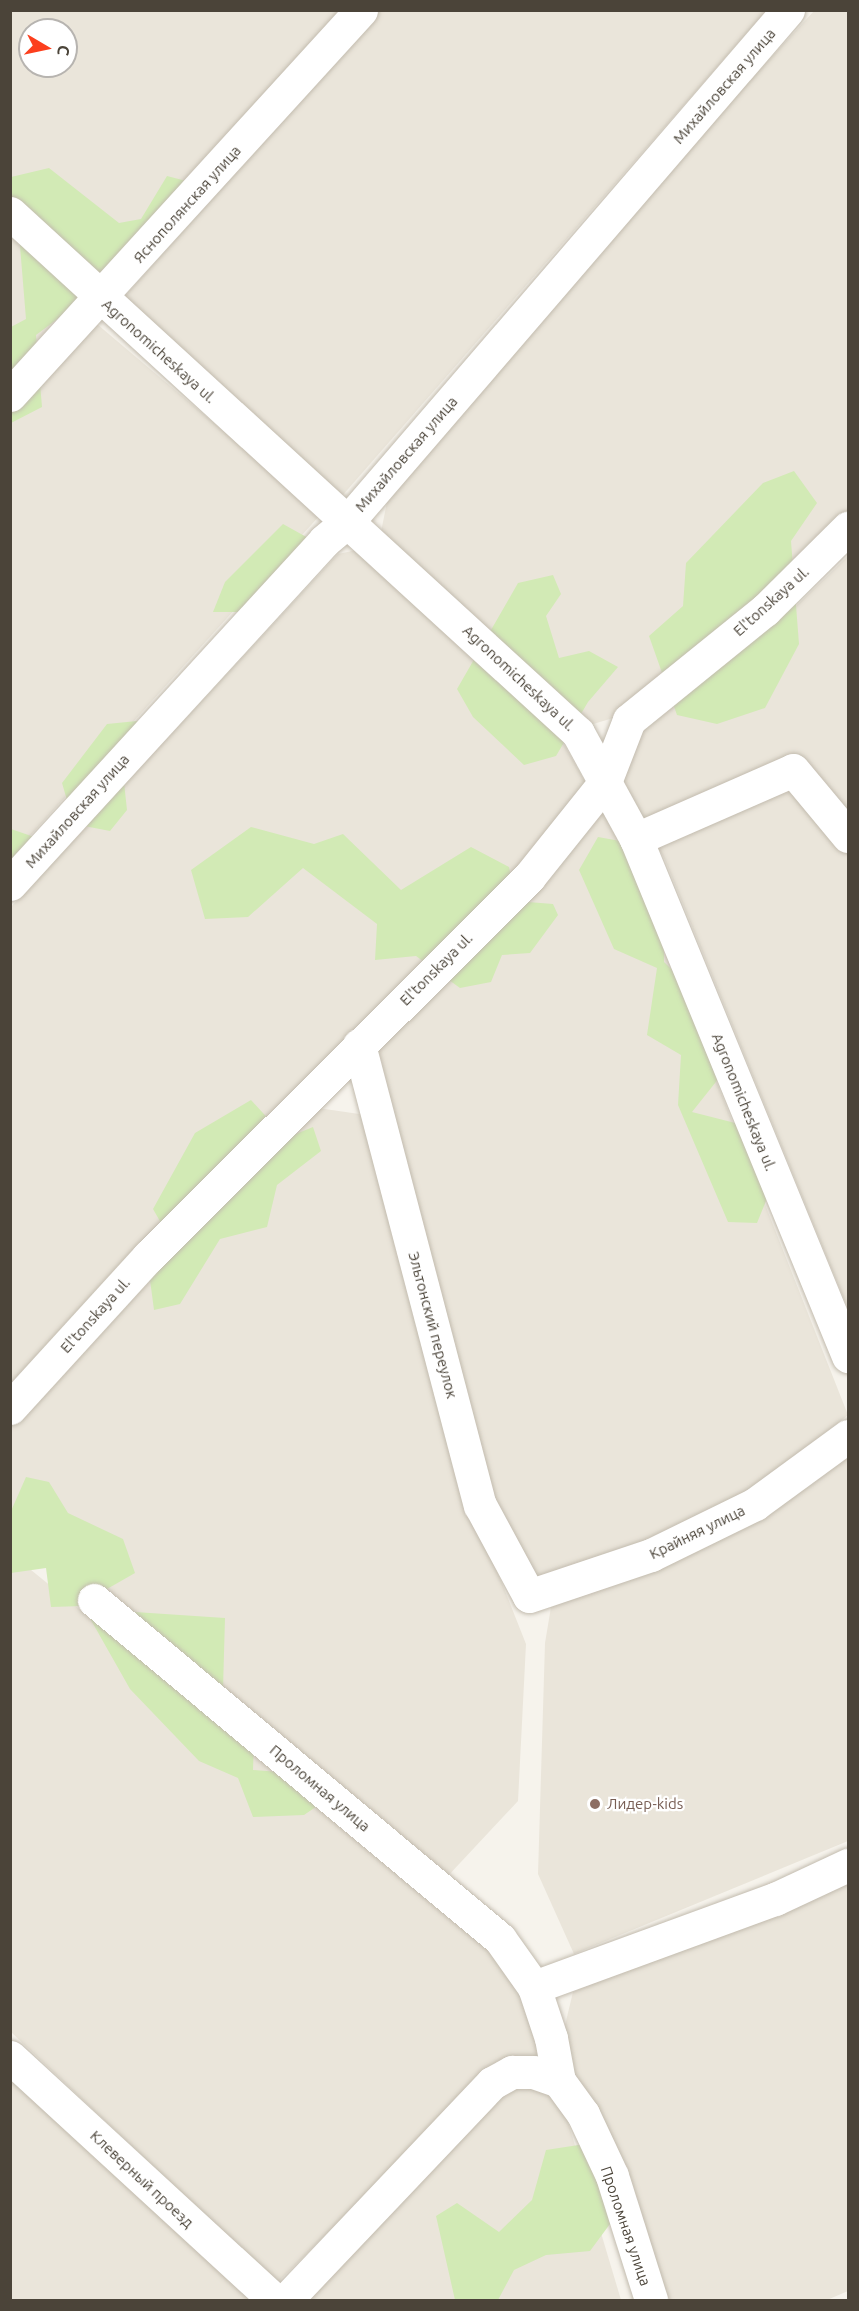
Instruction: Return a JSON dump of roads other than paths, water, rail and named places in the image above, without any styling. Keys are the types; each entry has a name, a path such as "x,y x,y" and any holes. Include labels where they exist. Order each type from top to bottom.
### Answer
{"street":[{"name":"Яснополянская улица","path":"10,395 101,299 361,10"},
{"name":"Михайловская улица","path":"10,884 324,541 349,520 788,10"},
{"name":"Agronomicheskaya ul.","path":"10,213 101,299 349,520 578,733 636,840 849,1356"},
{"name":"El'tonskaya ul.","path":"10,1408 148,1257 529,877 605,782 629,720 765,610 849,528"},
{"path":"636,840 793,770 849,836"},
{"name":"Эльтонский переулок","path":"359,1045 480,1505 529,1596"},
{"name":"Крайняя улица","path":"529,1596 651,1555 755,1504 849,1436"},
{"name":"Проломная улица","path":"94,1600 500,1939 534,1987 551,2038 559,2080 583,2114 612,2176 651,2301"},
{"path":"534,1987 774,1899 849,1865"},
{"name":"Клеверный проезд","path":"10,2057 274,2301"},
{"path":"286,2301 492,2083 512,2072 533,2072 559,2080"}],"place":[{"name":"Лидер-kids","path":"595,1804"}]}
